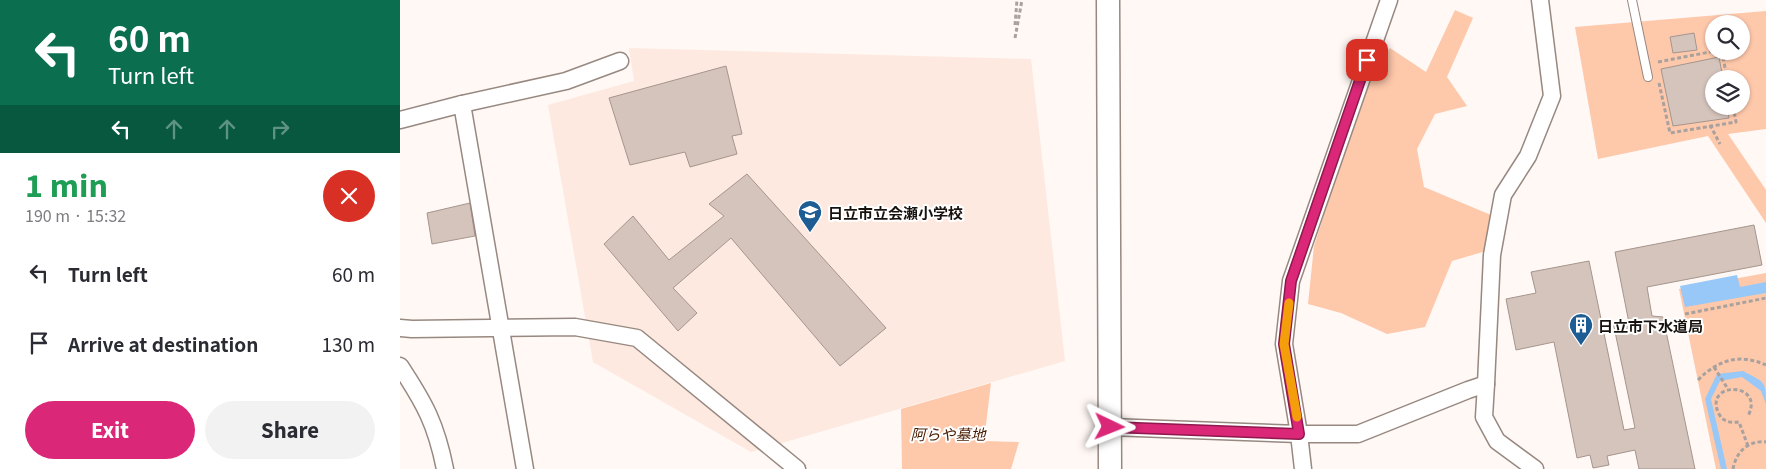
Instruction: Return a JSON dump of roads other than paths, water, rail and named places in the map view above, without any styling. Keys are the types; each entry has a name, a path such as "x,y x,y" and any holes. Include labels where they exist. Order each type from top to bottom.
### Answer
{"street":[{"path":"1108,0 1110,469"},
{"path":"1303,469 1284,344 1291,281 1388,0"},
{"path":"1535,469 1497,441 1484,417 1492,255 1503,196 1528,156 1552,96 1540,0"},
{"path":"400,120 566,81 620,61"},
{"path":"462,104 525,469"},
{"path":"400,328 412,330 575,327 637,338 797,469"},
{"path":"400,366 421,398 430,416 438,436 445,469"},
{"path":"1110,427 1299,434 1358,434 1486,384"}],"lane":[{"path":"1632,0 1648,77"}],"water":[{"path":"1737,275 1740,287 1766,282 1766,293 1685,307 1680,286"},
{"path":"1743,371 1760,380 1765,390 1766,404 1761,391 1742,377 1720,381 1711,399 1727,469 1721,469 1705,399 1717,374"}],"place":[{"name":"日立市立会瀬小学校","path":"810,233"},
{"name":"日立市下水道局","path":"1581,346"}],"park label":[{"name":"阿らや墓地","path":"948,433"}]}
